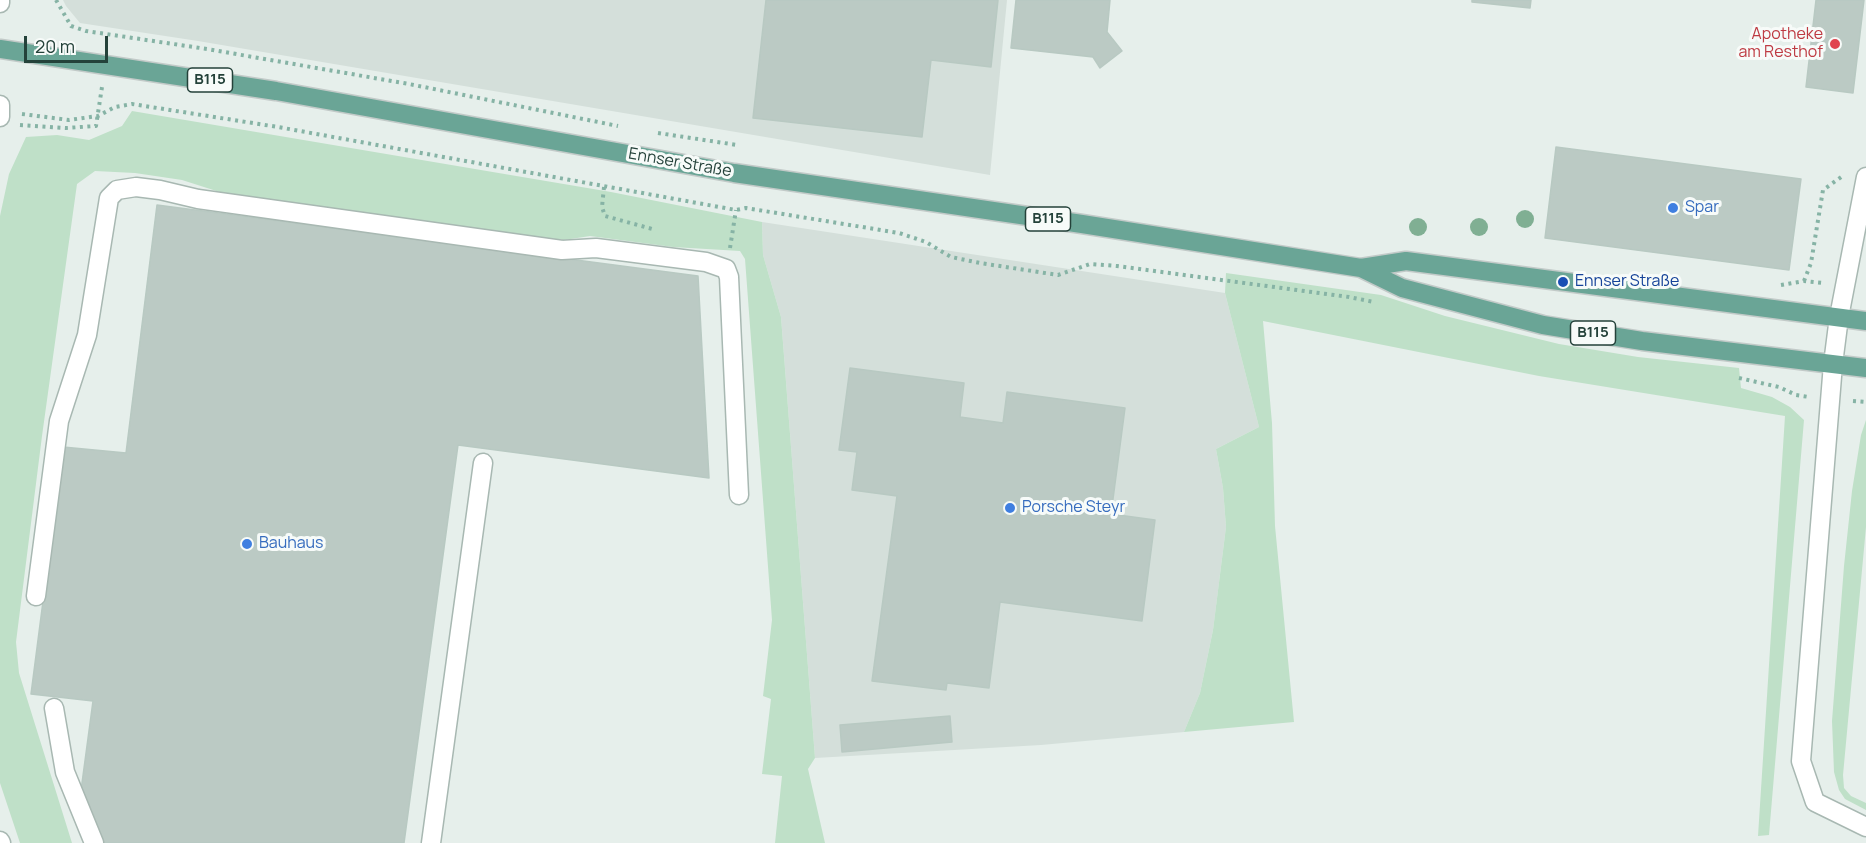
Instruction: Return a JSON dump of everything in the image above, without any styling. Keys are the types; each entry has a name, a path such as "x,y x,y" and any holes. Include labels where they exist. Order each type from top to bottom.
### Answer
{"main road":[{"name":"Ennser Straße","path":"0,49 276,91 734,173 1361,268 1402,288 1543,325 1642,341 1866,368"},
{"name":"Ennser Straße","path":"1361,268 1406,261 1866,321"}],"street":[{"path":"0,105 8,121"},
{"path":"1857,174 1833,364 1801,761 1815,802 1866,827"},
{"path":"36,596 59,421 87,335 109,198 117,190 136,187 198,199 562,250 596,248 706,261 726,269 729,278 739,495"},
{"path":"431,843 483,463"},
{"path":"54,708 65,772 94,843"}],"path":[{"path":"56,0 71,26 86,31 207,49 409,84 629,128"},
{"path":"8,121 66,128 96,126 106,64"},
{"path":"1,111 69,120 98,116 116,107 132,104 278,127 736,210 746,208 899,233 926,242 951,257 1058,275 1090,264 1117,266 1349,297 1382,304"},
{"path":"651,132 737,145"},
{"path":"1804,281 1811,263 1823,190 1857,174"},
{"path":"604,187 602,207 605,216 666,233"},
{"path":"726,269 736,210"},
{"path":"1736,378 1779,387 1796,395 1866,402"}],"shaded area":[{"path":"63,0 1007,0 990,175 80,23"},
{"name":"Porsche Steyr","path":"762,222 1225,293 1259,427 1216,449 1223,488 1226,527 1213,630 1200,693 1184,732 1041,745 815,758 781,317 763,255"}],"green space":[{"path":"132,111 611,192 762,222 763,255 781,317 815,758 808,769 825,843 775,843 782,776 762,774 771,699 763,696 772,620 745,259 740,251 673,247 590,236 564,240 457,227 229,195 182,180 135,173 95,171 77,184 16,642 19,673 72,843 20,843 0,783 0,216 9,174 26,137 57,135 89,140 122,126"},
{"path":"1226,273 1381,295 1445,316 1559,344 1638,357 1739,368 1741,388 1772,397 1790,407 1804,420 1769,835 1758,836 1785,416 1539,376 1263,321 1272,423 1275,526 1294,722 1184,732 1200,693 1213,630 1226,527 1223,488 1216,449 1259,427 1225,293"},
{"path":"1866,420 1866,527 1843,775 1844,788 1851,796 1866,803 1866,810 1845,799 1839,790 1834,772 1832,721 1852,491 1861,435"}],"building":[{"path":"766,0 998,0 991,67 931,60 922,137 753,118"},
{"path":"1016,0 1110,0 1107,32 1122,51 1100,68 1093,57 1011,48"},
{"path":"1472,0 1531,0 1530,8 1472,2"},
{"name":"Apotheke am Resthof","path":"1816,0 1864,0 1853,93 1806,87"},
{"name":"Spar","path":"1556,147 1801,179 1789,270 1545,238"},
{"name":"Bauhaus","path":"157,205 698,276 709,478 458,445 404,843 101,843 80,798 93,701 31,694 63,447 126,453"},
{"path":"850,368 964,383 960,417 1003,423 1007,392 1125,408 1111,514 1155,520 1142,621 1000,602 989,688 947,683 946,690 872,681 897,496 852,490 857,452 839,450"},
{"path":"950,716 952,742 842,752 840,725"}],"place":[{"name":"Apotheke am Resthof","path":"1835,44"},
{"name":"Spar","path":"1673,208"},
{"name":"Ennser Straße","path":"1563,282"},
{"name":"Porsche Steyr","path":"1010,508"},
{"name":"Bauhaus","path":"247,544"}]}
